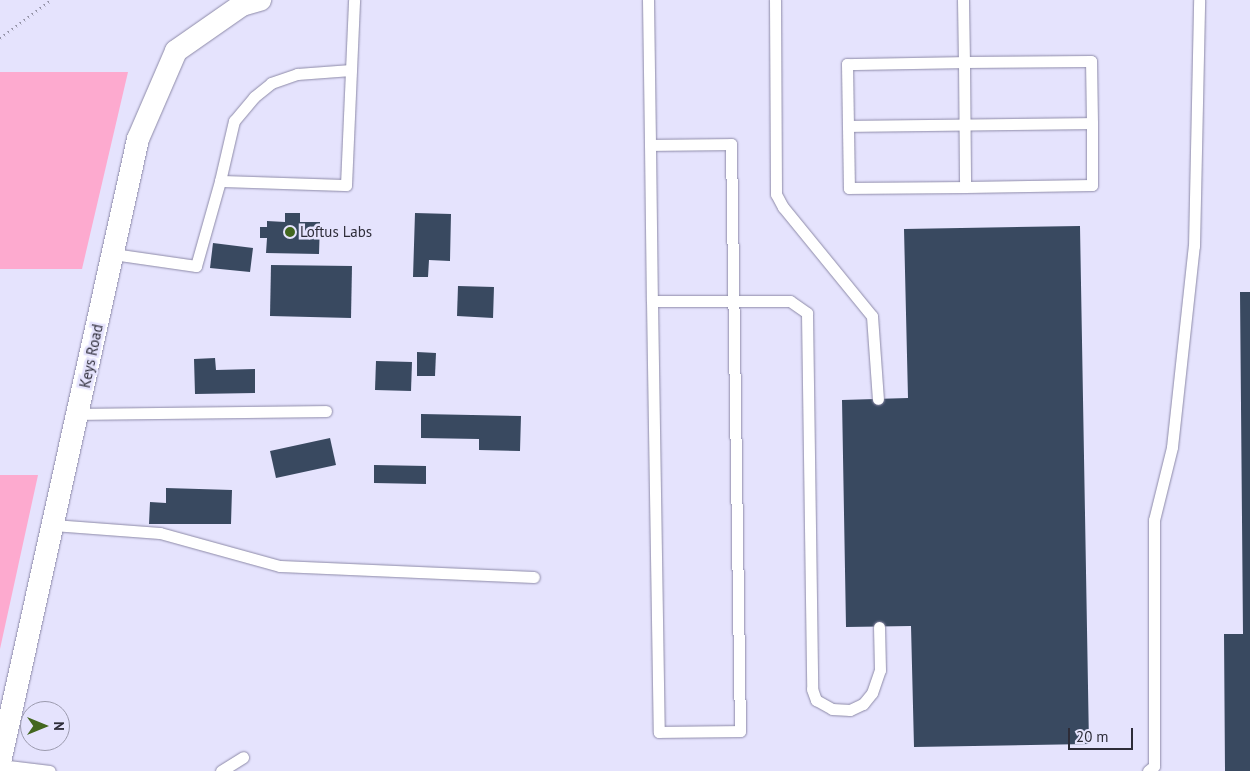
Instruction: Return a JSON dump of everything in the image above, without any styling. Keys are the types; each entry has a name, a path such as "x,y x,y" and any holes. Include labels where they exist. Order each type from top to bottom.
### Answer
{"street":[{"name":"Keys Road","path":"0,764 138,139 176,50 242,5 260,0"}],"lane":[{"path":"220,182 346,185 354,0"},
{"path":"648,0 652,301 659,732 740,730 731,144 650,145"},
{"path":"774,0 776,194 783,207 872,316 878,399"},
{"path":"963,0 965,187"},
{"path":"1148,771 1154,766 1154,520 1172,447 1194,246 1199,0"},
{"path":"1091,61 1092,123 1092,185 848,188 847,64 1091,61"},
{"path":"113,254 196,266 220,182 234,121 260,92 271,83 297,74 351,70"},
{"path":"848,126 1092,123"},
{"path":"652,301 790,301 807,313 812,689 816,700 832,709 850,710 863,704 872,693 880,670 879,626"},
{"path":"78,414 326,411"},
{"path":"53,525 160,533 280,566 534,577"},
{"path":"220,771 243,757"},
{"path":"0,764 50,771"}],"path":[{"path":"0,38 51,0"}],"shaded area":[{"path":"0,72 128,72 82,269 0,269"},
{"path":"0,475 38,475 0,649"}],"building":[{"name":"Loftus Labs","path":"285,213 300,213 300,222 320,222 319,254 266,253 267,238 260,238 260,227 267,227 267,221 285,222"},
{"path":"415,213 451,214 450,261 429,260 428,277 413,277"},
{"path":"1080,226 1089,744 914,747 911,626 846,627 842,400 908,398 904,229"},
{"path":"213,243 253,248 250,272 210,268"},
{"path":"271,265 352,266 351,318 270,316"},
{"path":"458,286 494,287 493,318 457,316"},
{"path":"1240,292 1250,292 1250,771 1225,771 1224,634 1243,634"},
{"path":"417,352 436,353 435,376 417,376"},
{"path":"215,358 216,370 255,369 255,393 195,394 194,359"},
{"path":"376,361 412,362 411,391 375,390"},
{"path":"421,414 521,416 520,451 479,450 479,439 421,438"},
{"path":"330,438 336,465 276,478 270,451"},
{"path":"374,465 426,466 426,484 374,483"},
{"path":"166,488 232,490 231,524 149,524 150,502 166,503"}],"place":[{"name":"Loftus Labs","path":"290,232"}]}
